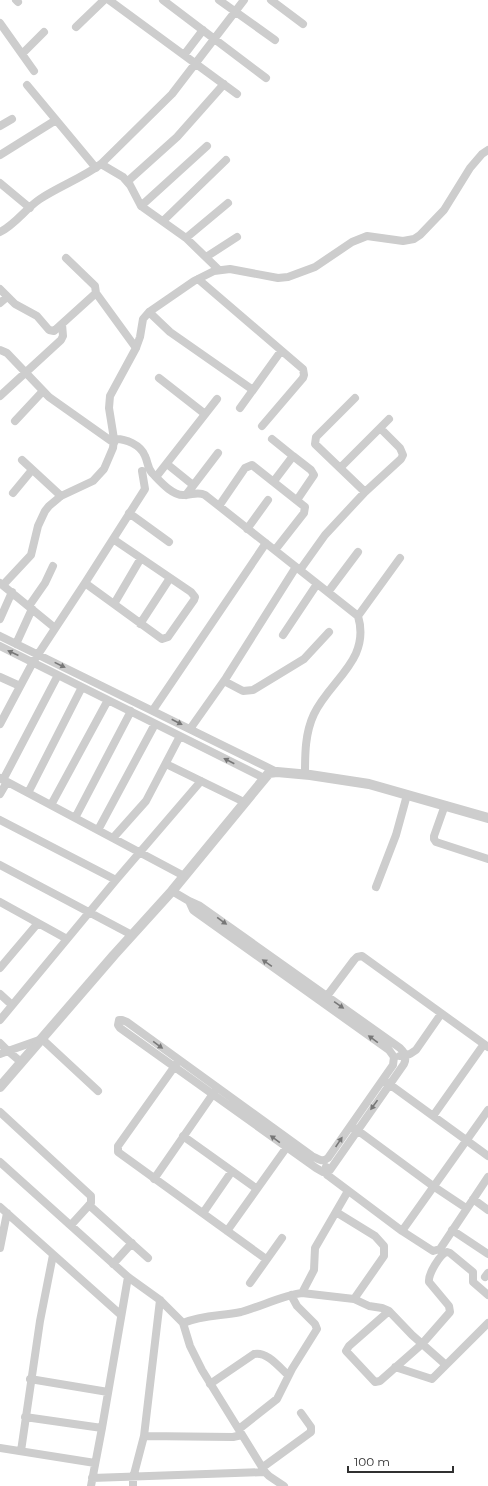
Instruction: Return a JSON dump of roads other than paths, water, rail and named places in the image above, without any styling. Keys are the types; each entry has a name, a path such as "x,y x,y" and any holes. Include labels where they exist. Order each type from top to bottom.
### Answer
{"street":[{"path":"76,27 104,0"},
{"path":"108,0 237,94"},
{"path":"163,0 266,78"},
{"path":"219,0 275,40"},
{"path":"0,232 11,226 41,199 98,166 172,94 244,0"},
{"path":"271,0 303,24"},
{"path":"0,23 34,70"},
{"path":"184,55 202,30"},
{"path":"22,54 44,32"},
{"path":"128,181 177,137 224,84"},
{"path":"27,85 56,120 98,166 117,172 128,181 141,206 186,238 219,270"},
{"path":"0,126 12,119"},
{"path":"0,155 56,120"},
{"path":"141,206 207,146"},
{"path":"55,628 2,584 31,555 34,547 36,532 45,511 61,496 85,486 99,476 108,463 114,441 109,408 110,396 136,348 140,337 143,319 149,312 198,279 219,270 230,269 278,278 288,278 315,267 352,242 367,236 403,241 414,239 420,235 444,210 470,168 482,154 488,150"},
{"path":"162,221 226,160"},
{"path":"0,183 30,208"},
{"path":"186,238 228,203"},
{"path":"206,257 237,236"},
{"path":"66,258 95,286 96,293 136,348"},
{"path":"198,279 303,369 304,375 262,426"},
{"path":"0,289 15,304 37,316 49,330 54,331 96,293"},
{"path":"0,302 7,297"},
{"path":"149,312 170,332 253,390"},
{"path":"0,396 61,340 63,336 62,324"},
{"path":"0,350 7,353 43,391 55,401 114,441 124,440 138,447 145,455 148,469 173,492 178,495 201,493 248,528 358,616 361,626 361,634 355,658 320,703 313,716 307,736 305,774"},
{"path":"240,408 281,351"},
{"path":"158,378 205,414"},
{"path":"15,422 43,391"},
{"path":"355,398 316,437 315,440 316,447 365,492"},
{"path":"156,477 217,399"},
{"path":"340,468 389,419"},
{"path":"190,729 224,681 298,569 325,535 365,492 401,459 403,455 400,448 380,428"},
{"path":"272,439 311,470 314,475 297,500"},
{"path":"186,495 218,453"},
{"path":"274,481 293,456"},
{"path":"22,460 61,496"},
{"path":"167,464 193,485"},
{"path":"219,506 249,466 252,465 256,467 274,481 305,507 304,513 275,550"},
{"path":"13,493 32,470"},
{"path":"0,724 33,662 145,489 142,471"},
{"path":"248,528 268,500"},
{"path":"129,513 169,542"},
{"path":"85,583 158,637 165,639 168,638 194,600 194,594 113,539"},
{"path":"153,710 266,543"},
{"path":"328,592 358,552"},
{"path":"114,604 141,558"},
{"path":"358,616 400,558"},
{"path":"16,644 30,607 45,583 53,566"},
{"path":"140,624 170,578"},
{"path":"283,636 317,584"},
{"path":"0,619 12,592"},
{"path":"224,681 243,691 253,690 304,659 329,632"},
{"path":"0,636 277,772"},
{"path":"0,646 264,778"},
{"path":"0,794 3,780 58,675"},
{"path":"0,677 20,686"},
{"path":"28,793 82,687"},
{"path":"51,805 108,700"},
{"path":"75,818 131,712"},
{"path":"98,830 155,724"},
{"path":"113,838 146,800 180,736"},
{"path":"166,764 244,802"},
{"path":"0,1087 172,891 269,773 277,772 305,774 369,784 488,818"},
{"path":"3,780 184,876"},
{"path":"0,1020 139,852 201,781"},
{"path":"376,888 396,834 406,795"},
{"path":"445,805 434,836 436,842 488,859"},
{"path":"0,820 116,880"},
{"path":"0,865 132,935"},
{"path":"172,891 200,906 389,1050 394,1057 393,1065 386,1082"},
{"path":"0,902 67,939"},
{"path":"0,968 38,923"},
{"path":"324,999 357,956 362,956 486,1046 433,1116"},
{"path":"0,994 12,1005"},
{"path":"324,999 400,1048 405,1055 404,1064 386,1082 353,1128 325,1161 326,1171 330,1177 402,1231 433,1251 440,1249 488,1177"},
{"path":"394,1057 414,1052 441,1014"},
{"path":"215,1091 180,1060 127,1022 119,1020 118,1025 120,1028 174,1067 215,1091 289,1144 320,1170 326,1171 332,1168 353,1128"},
{"path":"0,1054 42,1038"},
{"path":"42,1038 98,1091"},
{"path":"0,1043 21,1062"},
{"path":"180,1060 117,1148 120,1154 266,1259"},
{"path":"386,1082 488,1156"},
{"path":"154,1179 215,1091"},
{"path":"402,1231 488,1110"},
{"path":"0,1112 91,1196 91,1203 72,1225"},
{"path":"353,1128 466,1208"},
{"path":"184,1136 257,1189"},
{"path":"289,1144 325,1161"},
{"path":"227,1231 289,1144"},
{"path":"0,1162 72,1225 128,1277 160,1300 183,1323 190,1346 210,1384 264,1470 280,1485"},
{"path":"203,1213 232,1171"},
{"path":"302,1293 314,1270 315,1248 348,1191"},
{"path":"473,1199 488,1210"},
{"path":"89,1205 148,1258"},
{"path":"0,1248 3,1210"},
{"path":"3,1210 121,1315"},
{"path":"336,1212 376,1236 384,1246 384,1256 354,1299"},
{"path":"452,1230 488,1254"},
{"path":"250,1283 282,1238"},
{"path":"113,1264 132,1243"},
{"path":"389,1311 349,1346 346,1351 375,1382 380,1381 422,1344 450,1312 449,1306 429,1282 430,1274 444,1253 450,1253 472,1270 474,1275 473,1282 488,1294"},
{"path":"21,1451 30,1379 53,1255"},
{"path":"128,1277 92,1482 133,1482 264,1470 311,1432 311,1426 300,1413"},
{"path":"183,1323 193,1319 240,1312 291,1295 302,1293 354,1299 369,1306 382,1308 389,1311 422,1344 446,1365"},
{"path":"144,1436 234,1437 274,1402 288,1375 317,1329 315,1324 297,1306 291,1295"},
{"path":"133,1482 144,1436 160,1300"},
{"path":"396,1367 432,1379 488,1322"},
{"path":"210,1384 254,1354 258,1353 264,1354 288,1375"},
{"path":"30,1379 108,1392"},
{"path":"25,1417 102,1428"},
{"path":"0,1448 95,1463"}]}
